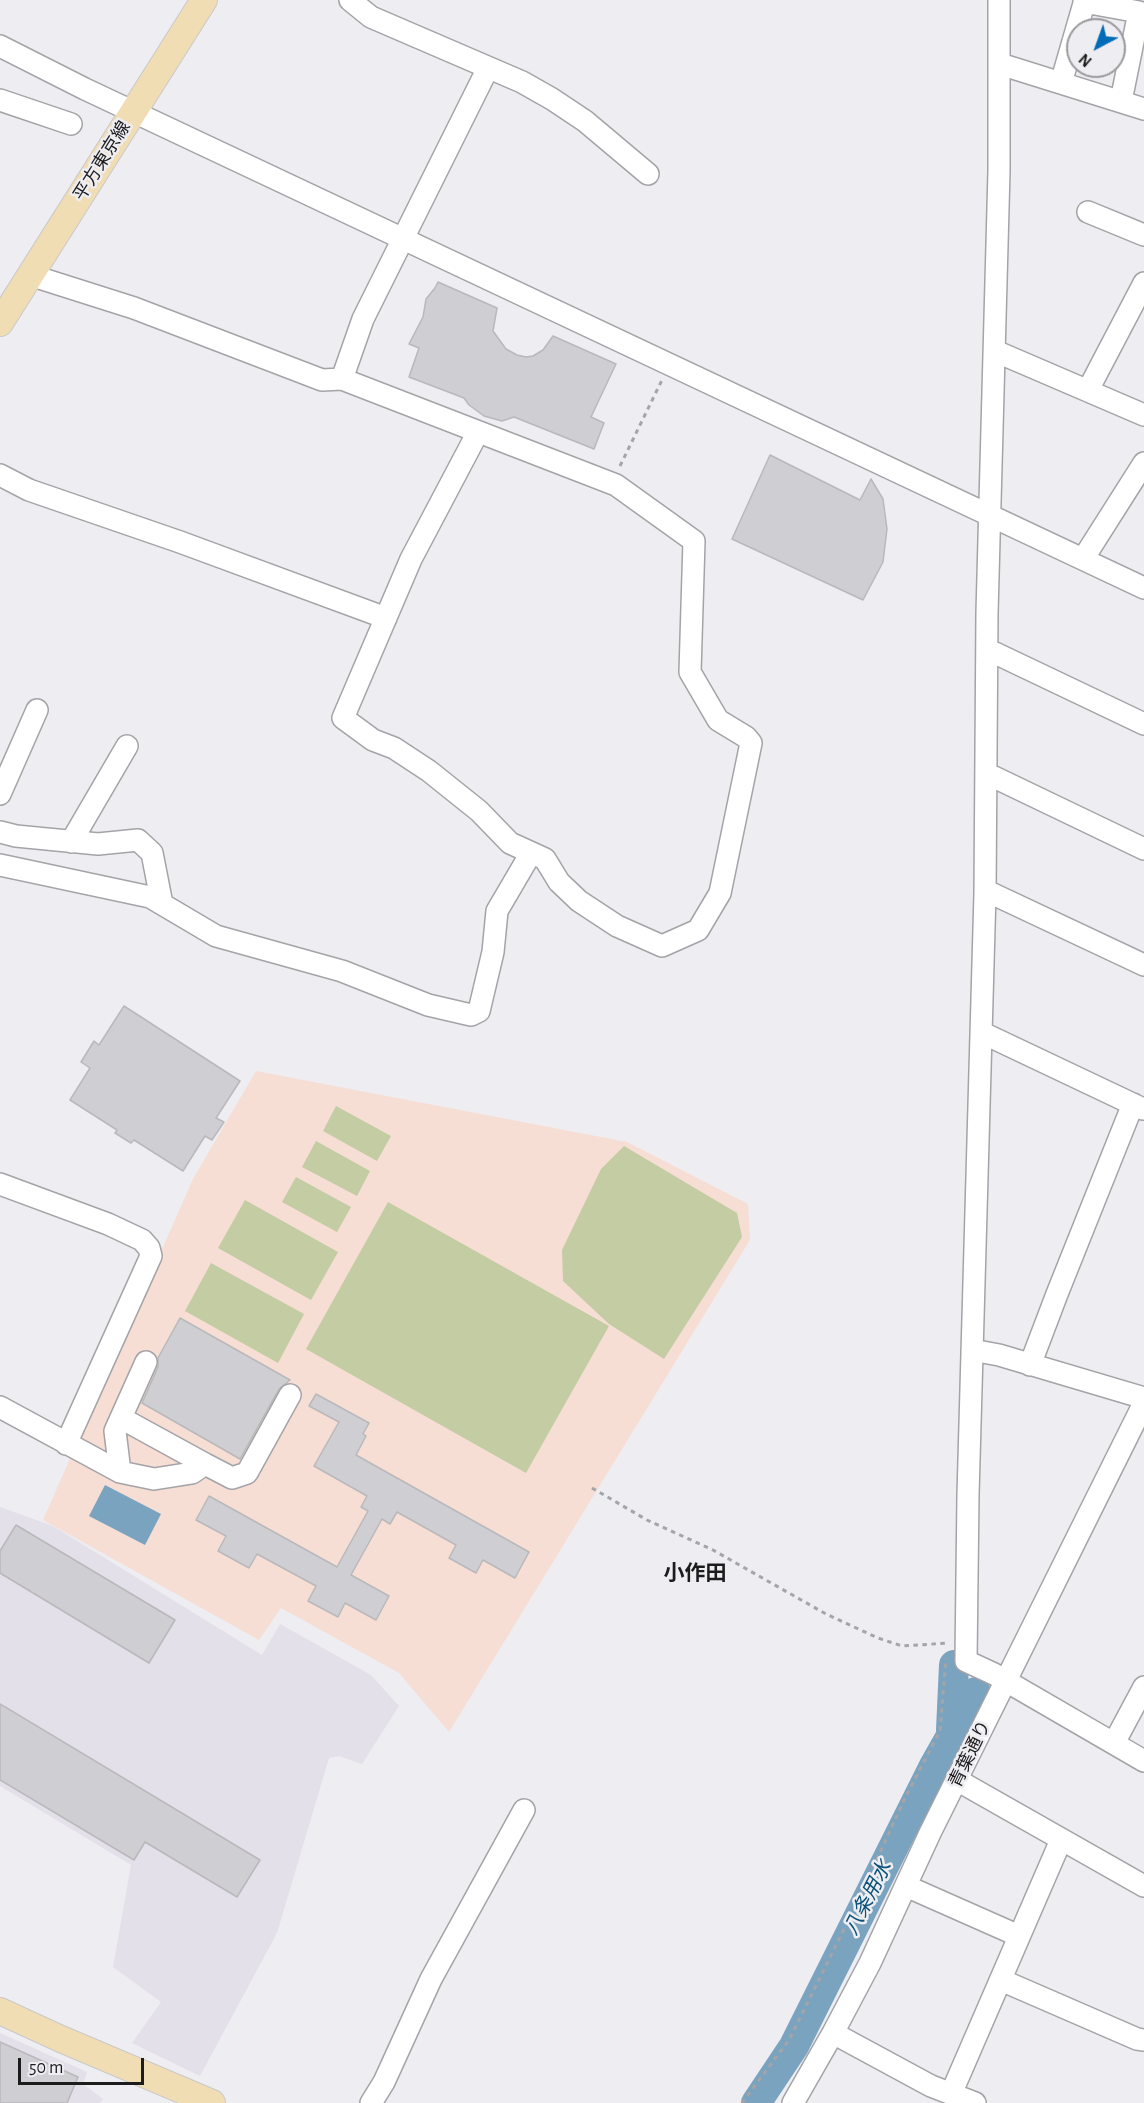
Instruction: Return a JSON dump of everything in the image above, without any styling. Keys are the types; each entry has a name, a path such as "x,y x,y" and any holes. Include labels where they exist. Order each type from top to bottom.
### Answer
{"main road":[{"name":"平方東京線","path":"0,323 204,0"},
{"path":"0,2011 199,2100"}],"street":[{"path":"350,0 371,17 522,82 552,99 585,121 648,174"},
{"path":"999,0 1000,64 987,653 985,893 972,1350 956,1643 966,1661 1006,1681 1144,1761"},
{"path":"1060,83 1084,1 1139,12 1121,101"},
{"path":"0,46 403,239 1144,588"},
{"path":"1000,64 1144,109"},
{"path":"342,380 363,319 488,68"},
{"path":"0,100 71,124"},
{"path":"1088,212 1144,235"},
{"path":"30,275 134,309 322,380 342,380 478,432 616,485 694,541 690,672 718,720 746,737 751,743 720,893 698,930 662,946 617,926 579,902 559,882 545,859 510,843 480,811 429,771 394,748 373,741 343,718 411,559 478,432"},
{"path":"1088,390 1144,283"},
{"path":"995,351 1144,415"},
{"path":"1083,559 1144,463"},
{"path":"0,475 29,490 180,542 386,618"},
{"path":"987,653 994,653 1144,724"},
{"path":"0,795 37,710"},
{"path":"71,842 127,746"},
{"path":"986,777 994,777 1144,849"},
{"path":"0,832 98,844 138,840 152,853 162,904"},
{"path":"0,865 150,897 216,936 342,971 428,1005 471,1015 479,1011 493,952 497,910 531,853"},
{"path":"985,893 993,894 1144,965"},
{"path":"981,1035 987,1035 1138,1106 1056,1294 1030,1365"},
{"path":"0,1184 108,1224 142,1240 149,1248 151,1256 66,1444"},
{"path":"972,1350 980,1350 1144,1398"},
{"path":"120,1472 115,1431 146,1362"},
{"path":"121,1418 232,1478 246,1473 290,1395"},
{"name":"青葉通り","path":"793,2103 870,1963 957,1780 1144,1403"},
{"path":"0,1407 120,1472 154,1479 192,1473 205,1464"},
{"path":"1114,1743 1144,1687"},
{"path":"957,1780 1144,1886"},
{"path":"371,2103 384,2082 431,1979 524,1809"},
{"path":"951,2094 1061,1840"},
{"path":"906,1886 1019,1936"},
{"path":"1001,1980 1142,2035"},
{"path":"833,2033 951,2094 975,2103"}],"path":[{"path":"616,485 618,470 669,364"},
{"path":"592,1488 647,1520 713,1550 826,1614 878,1638 902,1646 956,1643 940,1731 905,1798 789,2040 742,2103"}],"shaded area":[{"path":"256,1071 627,1142 748,1204 750,1240 449,1732 399,1673 281,1608 259,1640 43,1520 193,1179"},
{"path":"0,1507 53,1526 262,1655 280,1624 371,1675 399,1706 362,1764 339,1756 329,1758 277,1933 200,2076 132,2043 161,2002 113,1967 131,1865 0,1786"},
{"path":"0,2033 87,2072 83,2084 103,2099 100,2103 0,2103"}],"green space":[{"path":"336,1106 391,1136 377,1161 323,1131"},
{"path":"316,1141 370,1171 357,1196 302,1167"},
{"path":"624,1146 737,1213 742,1237 664,1359 609,1324 563,1281 562,1250 601,1169"},
{"path":"296,1177 351,1207 337,1232 282,1202"},
{"path":"245,1200 338,1252 311,1300 218,1248"},
{"path":"388,1202 609,1326 526,1473 306,1349"},
{"path":"211,1263 304,1314 278,1363 185,1311"}],"water":[{"path":"105,1485 161,1514 145,1545 89,1516"}],"building":[{"path":"438,282 497,308 493,331 506,349 517,355 533,356 543,350 553,336 616,364 591,417 604,423 594,449 514,417 502,421 484,416 469,405 464,398 409,377 419,348 409,344 423,317 426,299"},
{"path":"770,455 860,500 871,479 883,499 887,529 883,562 863,600 732,539"},
{"path":"124,1006 240,1081 216,1118 224,1122 212,1140 205,1136 183,1171 134,1140 131,1143 115,1133 117,1130 70,1100 90,1068 81,1062 94,1041 99,1045"},
{"path":"180,1318 290,1380 279,1389 240,1459 142,1403 158,1367 158,1358"},
{"path":"316,1394 369,1423 363,1434 366,1436 356,1455 529,1552 515,1578 483,1560 476,1573 449,1558 456,1545 397,1512 390,1524 382,1519 351,1575 389,1596 376,1620 345,1603 338,1617 308,1601 316,1586 257,1554 249,1568 218,1551 226,1536 196,1520 209,1496 337,1567 368,1511 361,1507 367,1496 314,1466 339,1422 309,1406"},
{"path":"16,1525 175,1620 149,1663 0,1573 0,1551"},
{"path":"0,1704 260,1860 237,1897 145,1842 134,1860 0,1780"},
{"path":"0,2042 78,2077 67,2103 0,2103"}],"waterway":[{"path":"951,1730 954,1665"},
{"name":"八条用水","path":"756,2103 794,2046 934,1766 976,1692"}],"district":[{"name":"小作田","path":"695,1574"}]}
